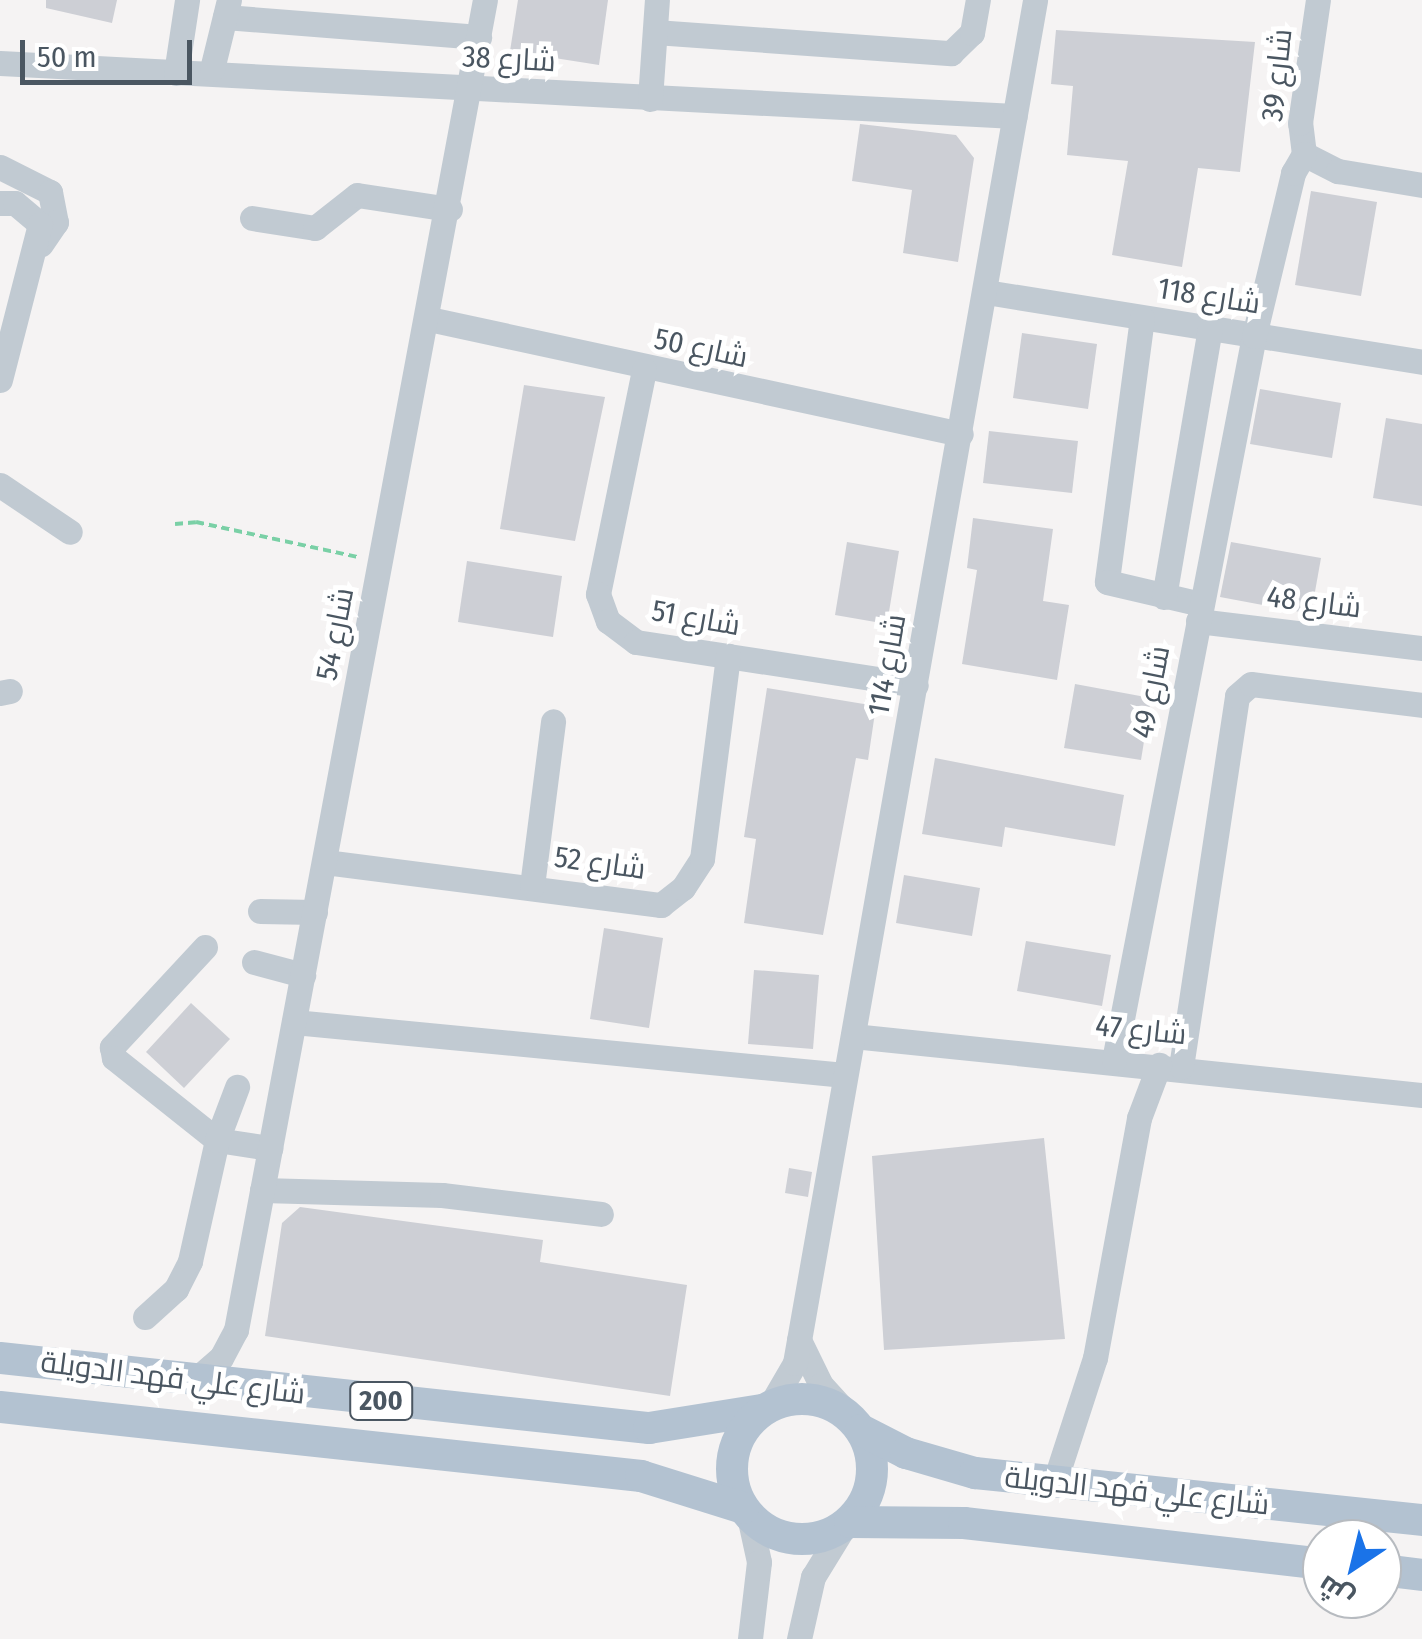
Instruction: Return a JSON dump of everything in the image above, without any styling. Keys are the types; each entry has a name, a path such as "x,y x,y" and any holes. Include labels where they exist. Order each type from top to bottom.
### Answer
{"main road":[{"name":"شارع علي فهد الدويلة","path":"0,1358 193,1382 649,1428 766,1408"},
{"name":"200","path":"766,1408 813,1400 856,1425"},
{"name":"شارع علي فهد الدويلة","path":"0,1406 641,1476 746,1512"},
{"path":"746,1512 733,1455 766,1408"},
{"name":"شارع علي فهد الدويلة","path":"856,1425 933,1463 1054,1484 1422,1520"},
{"path":"846,1525 871,1488 870,1448 856,1425"},
{"name":"200","path":"746,1512 765,1530 804,1540 846,1525"},
{"name":"شارع علي فهد الدويلة","path":"846,1525 964,1524 1302,1562"}],"street":[{"path":"176,73 187,0"},
{"name":"شارع 54","path":"193,1382 221,1358 236,1330 450,209 486,0"},
{"path":"650,99 657,0"},
{"path":"655,32 951,53 972,33 978,0"},
{"name":"شارع 114","path":"766,1408 786,1384 799,1340 1035,0"},
{"name":"شارع 39","path":"1318,0 1300,123 1304,154 1338,171 1422,185"},
{"path":"212,70 227,9 479,37"},
{"name":"شارع 38","path":"0,63 176,73 212,70 470,90 1016,116"},
{"name":"شارع 49","path":"1114,1060 1254,336 1292,173 1304,154"},
{"path":"0,168 40,182 54,206 56,222 28,265"},
{"path":"252,218 315,228 357,195 450,209"},
{"path":"0,202 15,203 40,224 0,380"},
{"name":"شارع 118","path":"986,292 1422,362"},
{"name":"شارع 48","path":"1142,318 1108,582 1164,597 1200,613 1422,648"},
{"name":"شارع 50","path":"429,319 644,370 961,434"},
{"path":"1164,597 1210,329"},
{"name":"شارع 51","path":"644,370 598,594 608,621 636,642 916,686"},
{"path":"0,485 70,532"},
{"name":"شارع 52","path":"325,862 661,905 684,888 702,859 728,656"},
{"path":"1054,1484 1096,1358 1138,1118 1170,1066 1237,696 1251,684 1422,705"},
{"path":"532,886 553,721"},
{"path":"260,910 315,912"},
{"path":"205,947 112,1048 119,1067 217,1140 270,1148"},
{"path":"254,962 303,974"},
{"path":"294,1022 844,1075"},
{"name":"شارع 47","path":"853,1036 1114,1060 1422,1095"},
{"path":"146,1317 176,1289 190,1261 217,1140 237,1087"},
{"path":"262,1190 442,1196 601,1214"},
{"path":"799,1340 820,1385 856,1425"},
{"path":"746,1512 760,1562 750,1639"},
{"path":"799,1639 813,1576 846,1525"}],"path":[{"path":"175,524 196,522 382,562"}],"building":[{"path":"46,0 117,0 112,23 46,8"},
{"path":"518,0 608,0 599,65 510,51"},
{"path":"1056,30 1255,42 1240,172 1198,168 1182,267 1112,255 1128,161 1067,155 1073,86 1051,84"},
{"path":"860,124 956,135 974,158 958,262 903,253 912,190 852,181"},
{"path":"1311,191 1377,202 1361,296 1295,285"},
{"path":"1022,333 1097,344 1088,409 1013,398"},
{"path":"524,385 605,397 575,541 500,529"},
{"path":"1260,389 1341,403 1332,458 1250,444"},
{"path":"1386,418 1422,424 1422,506 1373,498"},
{"path":"989,431 1078,441 1072,493 983,483"},
{"path":"973,518 1053,529 1043,601 1069,605 1057,680 962,664 977,570 967,568"},
{"path":"847,542 899,551 887,624 835,615"},
{"path":"1231,542 1321,558 1311,614 1220,597"},
{"path":"467,561 562,576 553,637 458,622"},
{"path":"1075,684 1151,698 1141,760 1064,748"},
{"path":"767,688 876,706 868,760 856,758 823,935 744,923 756,839 744,837"},
{"path":"935,758 1124,795 1115,846 1005,827 1002,847 922,834"},
{"path":"904,875 980,888 972,936 896,923"},
{"path":"604,928 663,938 649,1028 590,1019"},
{"path":"1026,941 1111,955 1102,1006 1017,991"},
{"path":"754,970 819,975 813,1049 748,1044"},
{"path":"191,1003 230,1039 184,1088 146,1052"},
{"path":"1044,1138 1065,1339 884,1350 872,1156"},
{"path":"789,1168 812,1172 808,1197 785,1193"},
{"path":"300,1207 543,1240 540,1262 687,1285 670,1396 265,1336 282,1223"}]}
